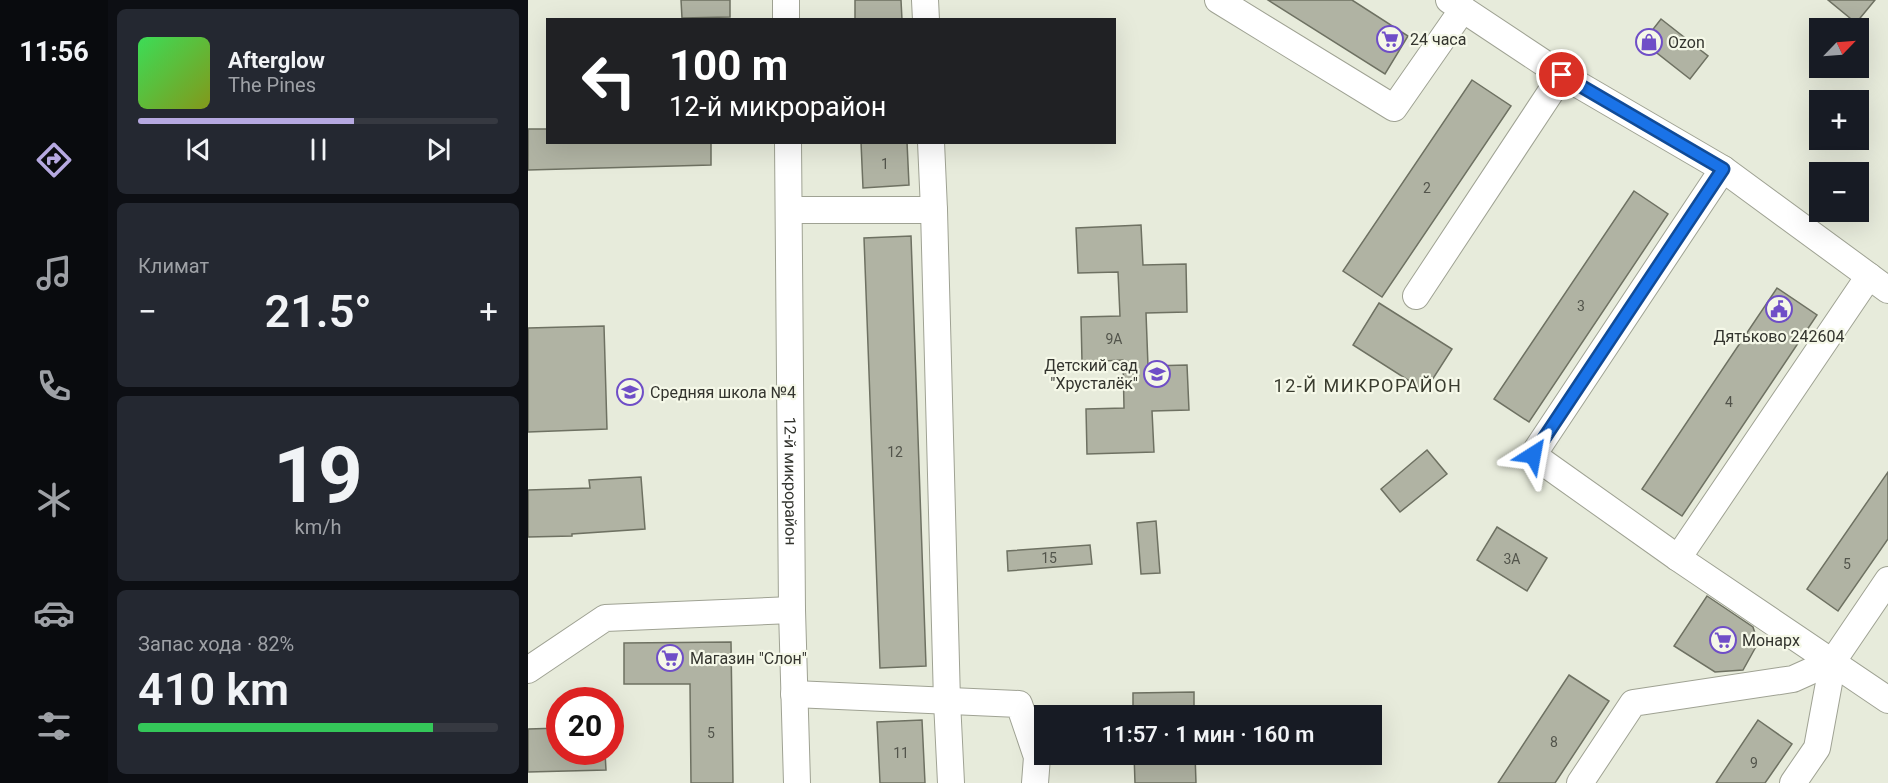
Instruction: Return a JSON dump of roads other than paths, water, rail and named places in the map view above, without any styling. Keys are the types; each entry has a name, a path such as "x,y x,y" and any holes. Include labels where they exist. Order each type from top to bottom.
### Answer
{"street":[{"path":"786,0 786,18"},
{"path":"925,0 926,18"},
{"path":"1218,0 1395,108 1456,5 1562,75 1723,169 1878,283 1678,558"},
{"path":"1416,296 1562,75"},
{"name":"12-й микрорайон","path":"788,144 792,610 798,783"},
{"path":"931,144 951,783"},
{"path":"1723,169 1533,455 1678,558 1888,699"},
{"path":"789,210 934,210"},
{"path":"1793,783 1817,748 1833,662 1888,580"},
{"path":"528,670 605,618 792,610"},
{"path":"1580,783 1634,703 1793,679 1833,662"},
{"path":"795,694 1019,704 1037,757 1035,783"}],"place":[{"name":"24 часа","path":"1390,39"},
{"name":"Ozon","path":"1649,42"},
{"name":"Дятьково 242604","path":"1779,309"},
{"name":"Детский сад \"Хрусталёк\"","path":"1157,374"},
{"name":"Средняя школа №4","path":"630,392"},
{"name":"Монарх","path":"1723,640"},
{"name":"Магазин \"Слон\"","path":"670,658"}],"district":[{"name":"12-Й МИКРОРАЙОН","path":"1368,386"}]}
